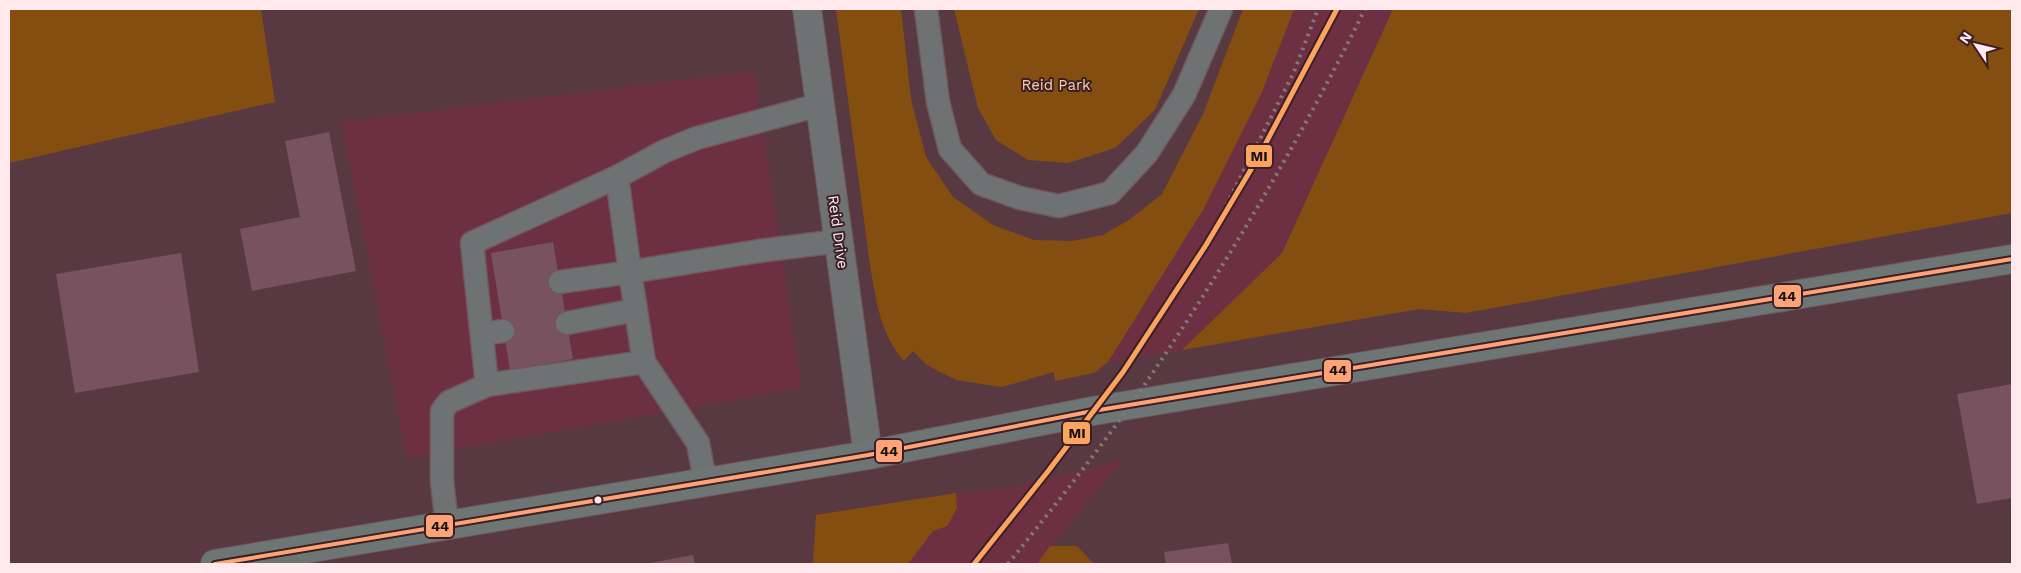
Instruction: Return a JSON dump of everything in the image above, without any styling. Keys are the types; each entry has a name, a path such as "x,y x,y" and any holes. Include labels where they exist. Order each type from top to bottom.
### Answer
{"main road":[{"path":"215,564 258,561 447,525 868,455 1093,411 2012,259"}],"street":[{"name":"Reid Drive","path":"808,9 819,104 868,455"}],"lane":[{"path":"926,9 938,102 950,149 981,184 1020,198 1059,206 1110,193 1147,153 1184,95 1221,9"},
{"path":"487,385 493,333 487,291 472,243 617,177 665,150 698,138 819,104"},
{"path":"617,177 644,362 698,443 705,482"},
{"path":"560,282 759,251 839,241"},
{"path":"567,323 636,310"},
{"path":"447,525 442,481 442,411 449,402 487,385 644,362"}],"shaded area":[{"path":"1294,9 1393,9 1282,253 1182,350 1108,362 1203,210 1262,92"},
{"path":"754,71 802,388 407,458 341,122"},
{"path":"1124,460 1050,546 1037,564 813,564 816,515 956,493 1009,488"}],"green space":[{"path":"9,9 261,9 275,102 9,163"},
{"path":"836,9 901,9 911,99 926,157 953,197 993,225 1034,240 1073,241 1103,235 1129,220 1162,194 1203,114 1243,9 1294,9 1262,92 1203,210 1108,362 1094,373 1055,381 1054,372 1002,387 956,380 927,365 913,351 904,361 896,351 884,328 870,265"},
{"name":"Reid Park","path":"954,9 1199,9 1155,110 1115,148 1068,163 1028,160 996,140 978,108"},
{"path":"1393,9 2012,9 2012,213 1466,313 1419,309 1182,350 1282,253"},
{"path":"956,493 957,508 947,526 933,531 908,564 813,564 816,515"},
{"path":"1050,546 1077,546 1094,564 1037,564"}],"building":[{"path":"329,132 356,271 252,291 240,229 300,217 285,141"},
{"path":"553,242 573,359 510,370 491,253"},
{"path":"181,253 199,372 75,393 56,274"},
{"path":"2012,384 2012,498 1977,504 1957,394"},
{"path":"1228,543 1232,564 1166,564 1164,552"},
{"path":"693,555 695,564 650,564 650,563"}],"railway":[{"path":"1206,245 1294,72 1318,9"},
{"path":"1008,564 1104,441 1186,322 1268,190 1318,100 1365,9"}],"transit line":[{"name":"MI","path":"974,564 1049,470 1123,372 1206,245 1259,156 1337,9"},
{"name":"44","path":"215,564 868,455 1093,411 2012,259"}]}
